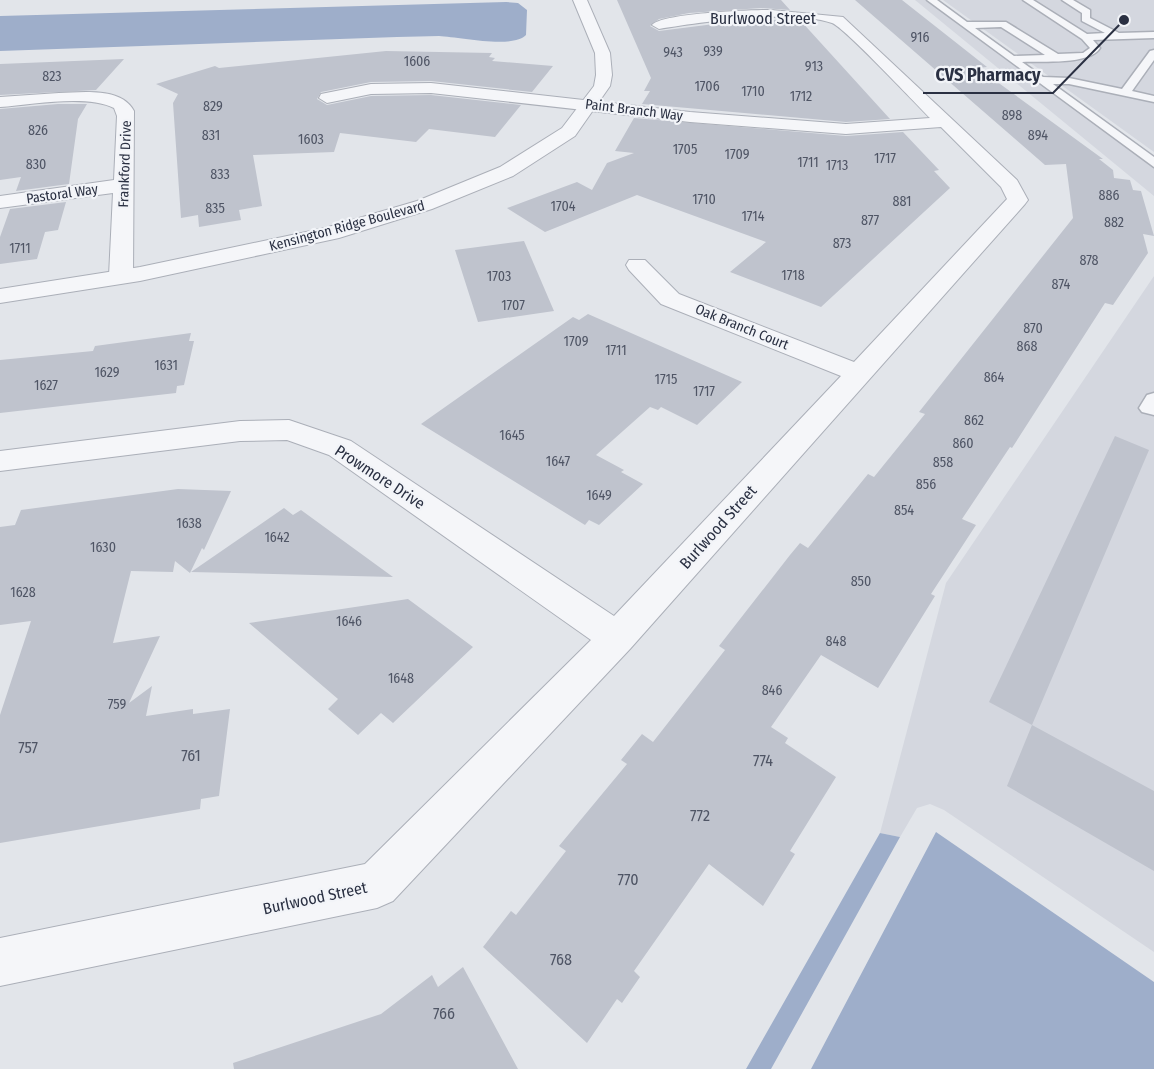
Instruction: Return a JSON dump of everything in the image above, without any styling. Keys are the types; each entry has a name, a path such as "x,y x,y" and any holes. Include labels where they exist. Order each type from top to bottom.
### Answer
{"street":[{"name":"Kensington Ridge Boulevard","path":"0,296 121,276 325,235 432,203 496,177 532,158 562,137 591,105 602,85 604,66 602,53 580,0"},
{"name":"Burlwood Street","path":"0,962 377,885 617,638 1018,200 1010,184 838,20 806,14 698,18 658,25"},
{"name":"Paint Branch Way","path":"327,98 371,89 408,87 690,117 846,129 943,122"},
{"name":"Frankford Drive","path":"0,102 104,99 121,104 126,116 121,276"},
{"name":"Pastoral Way","path":"0,202 125,185"},
{"name":"Oak Branch Court","path":"637,265 670,299 859,373"},
{"name":"Prowmore Drive","path":"0,461 240,431 289,430 340,448 617,638"}],"lane":[{"path":"932,0 1154,163"},
{"path":"1012,59 1092,53 1095,48 1085,38 1027,0"},
{"path":"1066,0 1088,12 1085,19 1118,36"},
{"path":"966,25 1008,26 1056,57"},
{"path":"1085,38 1154,35"},
{"path":"1125,93 1154,53"},
{"path":"1041,80 1069,81 1154,99"},
{"path":"1154,399 1149,408 1154,409"}],"shaded area":[{"path":"915,0 935,0 1154,160 1154,196"},
{"path":"943,0 1154,0 1154,152"},
{"path":"1154,276 1154,952 944,810 930,804 917,808 900,837 880,833 946,583"}],"water":[{"path":"518,3 527,10 526,35 519,39 498,42 429,36 0,51 0,16"},
{"path":"936,832 1154,982 1154,1069 811,1069"},
{"path":"880,833 900,837 771,1069 746,1069"}],"building":[{"path":"617,0 781,0 790,10 761,8 689,13 659,19 650,26 659,31 746,20 800,20 890,119 846,122 642,104 650,91 644,91 651,78"},
{"path":"855,0 902,0 987,67 978,68 1103,159 1099,159 1113,170 1114,178 1130,180 1133,190 1141,191 1154,236 1143,234 1148,253 1113,305 1105,303 1012,448 1010,447 962,519 976,525 931,594 935,596 878,688 821,655 771,727 788,738 785,743 836,777 790,851 795,854 763,906 709,864 634,971 640,977 622,1003 617,999 587,1043 483,947 511,911 516,915 566,851 559,846 627,764 621,760 642,734 653,742 725,650 719,646 790,555 800,543 808,548 868,474 874,477 925,414 919,412 1073,218 1066,164 1045,165"},
{"path":"386,51 492,53 489,57 495,58 492,61 553,66 532,92 431,81 371,82 321,92 317,99 327,105 371,96 431,95 521,105 495,137 429,129 416,142 340,133 334,152 253,155 262,206 239,210 241,220 199,227 198,215 181,218 173,103 178,94 156,84 215,66 219,68"},
{"path":"124,59 96,90 0,95 0,64"},
{"path":"87,104 78,119 69,184 16,191 21,177 0,180 0,109"},
{"path":"634,118 846,136 903,132 939,170 934,171 950,188 821,307 730,272 766,242 637,195 545,232 507,208 577,182 592,190 607,163 634,153 615,151"},
{"path":"66,202 58,230 45,232 37,259 0,264 0,237 10,209"},
{"path":"524,241 554,311 478,322 455,250"},
{"path":"588,314 742,382 697,425 661,407 658,410 650,407 596,455 624,470 621,472 643,484 599,525 589,520 585,525 421,424 573,317 579,320"},
{"path":"191,333 189,341 194,341 184,385 177,386 176,393 0,413 0,360 93,351 95,346"},
{"path":"1115,436 1149,450 1032,725 989,702"},
{"path":"178,489 231,491 204,550 202,548 190,573 175,561 173,572 131,571 113,643 160,636 129,703 152,686 146,716 193,709 193,714 230,709 219,796 201,799 200,809 0,843 0,715 31,621 0,625 0,527 15,525 21,510"},
{"path":"284,508 293,515 301,510 393,577 191,572"},
{"path":"408,599 473,647 393,723 381,713 358,735 328,709 338,699 249,623"},
{"path":"1032,725 1154,791 1154,871 1007,786"},
{"path":"463,967 518,1069 234,1069 233,1063 381,1014 432,975 438,987"}],"place":[{"name":"CVS Pharmacy","path":"1124,20"}]}
